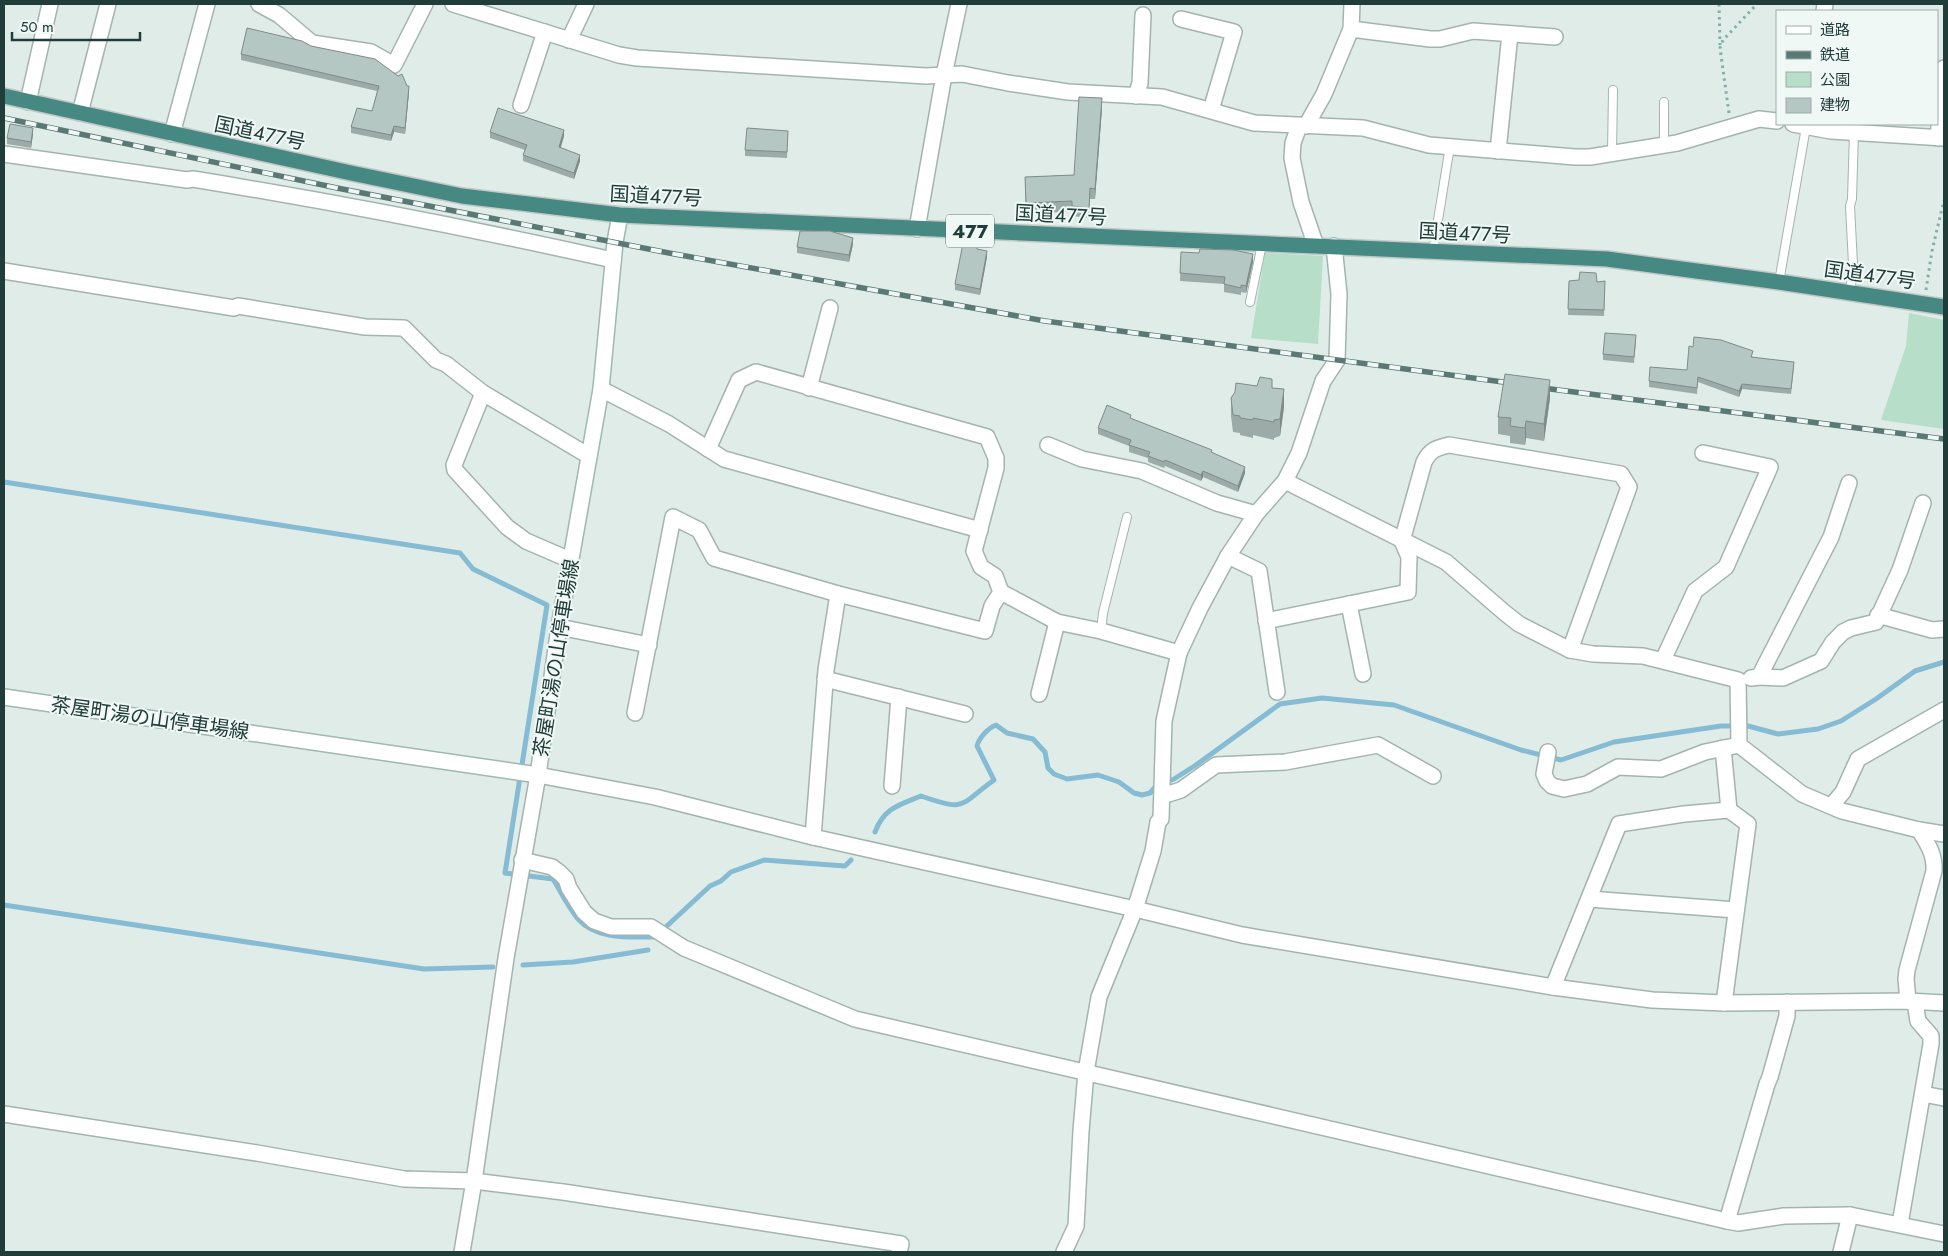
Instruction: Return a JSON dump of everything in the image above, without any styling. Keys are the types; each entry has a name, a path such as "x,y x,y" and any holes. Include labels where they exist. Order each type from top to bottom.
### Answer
{"highway":[{"name":"国道477号","path":"4,96 462,196 620,215 1607,259 1944,307"}],"street":[{"path":"28,102 50,4"},
{"path":"80,113 108,4"},
{"path":"172,134 207,4"},
{"path":"259,4 279,15 312,43 371,52 394,66 425,4"},
{"path":"453,4 619,55 637,58 926,76 962,74 1060,91 1162,97 1254,123 1363,128 1429,145 1575,157 1664,146 1759,119 1776,121"},
{"path":"569,40 586,4"},
{"path":"917,229 958,4"},
{"path":"1316,246 1301,202 1292,158 1293,143 1324,94 1351,29 1352,4"},
{"path":"1136,96 1140,82 1143,14"},
{"path":"1181,19 1234,32 1211,110"},
{"path":"1351,29 1440,39 1473,31 1555,37"},
{"path":"521,106 545,32"},
{"path":"1498,151 1510,34"},
{"path":"1799,125 1832,131 1941,138 1944,68"},
{"path":"4,154 186,180 193,179 321,200 501,235 613,260"},
{"name":"茶屋町湯の山停車場線","path":"4,697 535,775 570,560 601,389 613,260 620,215"},
{"path":"1064,1252 1076,1226 1080,1131 1086,1072 1099,997 1135,909 1153,851 1158,822 1161,819 1164,771 1164,721 1179,653 1200,608 1228,556 1256,514 1285,481 1299,454 1323,381 1337,360 1339,294 1334,246"},
{"path":"4,271 365,327 404,328 436,360 446,364 483,393 589,456"},
{"path":"809,388 830,308"},
{"path":"708,449 739,380 756,372 987,437 996,458 996,468 974,551 981,568 995,576 1001,592 1057,622 1101,631 1179,653"},
{"path":"601,389 669,424 724,459 980,530"},
{"path":"483,393 454,465 455,470 507,527 526,541 570,560"},
{"path":"1048,445 1082,459 1142,471 1217,502 1256,514"},
{"path":"1266,621 1408,592 1409,556 1402,540 1424,462 1429,453 1435,448 1449,445 1621,474 1629,487 1570,650"},
{"path":"1663,660 1695,591 1726,567 1770,467 1703,453"},
{"path":"1285,481 1402,540 1422,548 1446,562 1519,624 1570,650 1593,654 1642,656 1738,680 1783,678 1821,661 1833,642 1843,632 1851,628 1876,622 1900,570 1922,504"},
{"path":"1759,678 1831,537 1849,483"},
{"path":"635,713 673,517 699,530 714,558 838,594 985,631 992,606 1001,592"},
{"path":"1228,556 1259,571 1277,692"},
{"path":"814,837 825,679 838,594"},
{"path":"1348,604 1363,674"},
{"path":"1878,615 1932,630 1944,629"},
{"path":"1039,694 1057,622"},
{"path":"559,626 649,645"},
{"path":"825,679 965,714"},
{"path":"1738,680 1740,741 1802,794 1842,811 1919,830 1944,834"},
{"path":"892,786 899,698"},
{"path":"1832,806 1843,792 1858,759 1944,710"},
{"path":"1547,759 1544,774 1547,781 1552,786 1564,789 1587,784 1618,766 1660,769 1740,741"},
{"path":"1162,794 1181,790 1216,765 1285,762 1378,745 1433,776"},
{"path":"1723,748 1729,810"},
{"path":"462,1252 535,775 656,797 814,837 1242,935 1553,987 1652,1000 1724,1003 1944,1003"},
{"path":"1553,987 1619,824 1684,814 1729,810 1748,824 1724,1003"},
{"path":"1900,1224 1931,1044 1931,1036 1918,1021 1911,1002 1906,979 1934,871 1935,860 1919,830"},
{"path":"521,862 552,867 560,872 566,879 569,888 584,912 594,921 611,927 652,927 684,948 855,1019 1727,1221 1738,1223 1784,1216 1850,1215 1944,1234"},
{"path":"1589,899 1736,910"},
{"path":"1727,1221 1787,1016 1788,1002"},
{"path":"1923,1094 1944,1098"},
{"path":"4,1114 257,1153 404,1179 474,1181 563,1192 901,1244 899,1252"},
{"path":"1841,1252 1850,1215"}],"lane":[{"path":"1612,153 1613,90"},
{"path":"1664,102 1664,146"},
{"path":"1779,282 1799,125"},
{"path":"1850,293 1853,264 1850,206 1852,199 1854,132"},
{"path":"1433,251 1450,146"},
{"path":"1250,302 1262,244"},
{"path":"1101,631 1103,613 1127,517"}],"path":[{"path":"1718,4 1720,48 1728,111 1733,126"},
{"path":"1720,48 1723,40 1757,4"},
{"path":"1924,304 1932,251 1944,200"}],"green space":[{"path":"1265,253 1323,256 1318,344 1251,338"},
{"path":"1909,313 1944,320 1944,429 1881,420 1906,346"}],"building":[{"path":"247,28 302,41 311,46 375,59 398,76 402,74 407,86 409,86 405,128 394,126 391,135 351,127 357,108 372,111 379,86 241,54"},
{"path":"1079,97 1102,98 1095,189 1090,188 1089,208 1072,206 1072,201 1026,203 1025,177 1074,175"},
{"path":"498,108 564,130 559,147 580,155 574,173 523,155 527,145 490,132"},
{"path":"10,124 33,128 31,142 7,138"},
{"path":"747,128 788,131 787,152 745,150"},
{"path":"800,231 830,231 853,238 849,255 797,247"},
{"path":"963,243 977,246 977,249 987,251 980,289 955,284"},
{"path":"1200,249 1233,250 1253,254 1246,286 1241,285 1241,288 1224,284 1225,277 1180,273 1181,252 1199,253"},
{"path":"1580,272 1596,273 1597,282 1605,281 1604,310 1568,309 1569,281 1579,280"},
{"path":"1605,333 1636,335 1634,357 1603,354"},
{"path":"1694,337 1721,340 1753,351 1751,357 1794,362 1791,389 1742,384 1739,391 1698,377 1697,388 1649,381 1650,367 1687,370 1689,346 1693,347"},
{"path":"1505,374 1550,380 1544,424 1526,421 1525,428 1510,426 1511,418 1498,417"},
{"path":"1260,377 1272,379 1272,388 1284,389 1280,419 1274,420 1274,422 1253,418 1253,420 1240,418 1240,416 1233,415 1231,398 1235,392 1236,383 1257,386"},
{"path":"1107,405 1131,415 1130,418 1212,450 1211,452 1245,467 1238,486 1203,471 1201,475 1165,460 1164,462 1148,456 1150,452 1129,445 1131,440 1098,428"}],"waterway":[{"path":"4,482 460,553 473,569 547,605 505,873 553,879 578,919 595,931 614,936 655,937 710,886 721,881 731,872 764,860 845,866 851,860"},
{"path":"875,832 888,812 906,802 921,796 947,804 961,804 994,780 977,746 984,734 996,725 1007,733 1033,739 1045,752 1048,768 1054,774 1067,779 1098,775 1119,782 1134,793 1142,795 1150,793 1156,786 1174,779 1196,765 1280,704 1322,698 1394,705 1521,750 1561,760 1614,742 1721,726 1748,726 1778,734 1818,729 1841,721 1915,671 1944,662"},
{"path":"4,905 424,969 493,967"},
{"path":"523,965 573,962 648,950"}],"railway":[{"path":"4,118 337,188 669,253 1045,321 1518,384"},
{"path":"1535,387 1944,439"}]}
